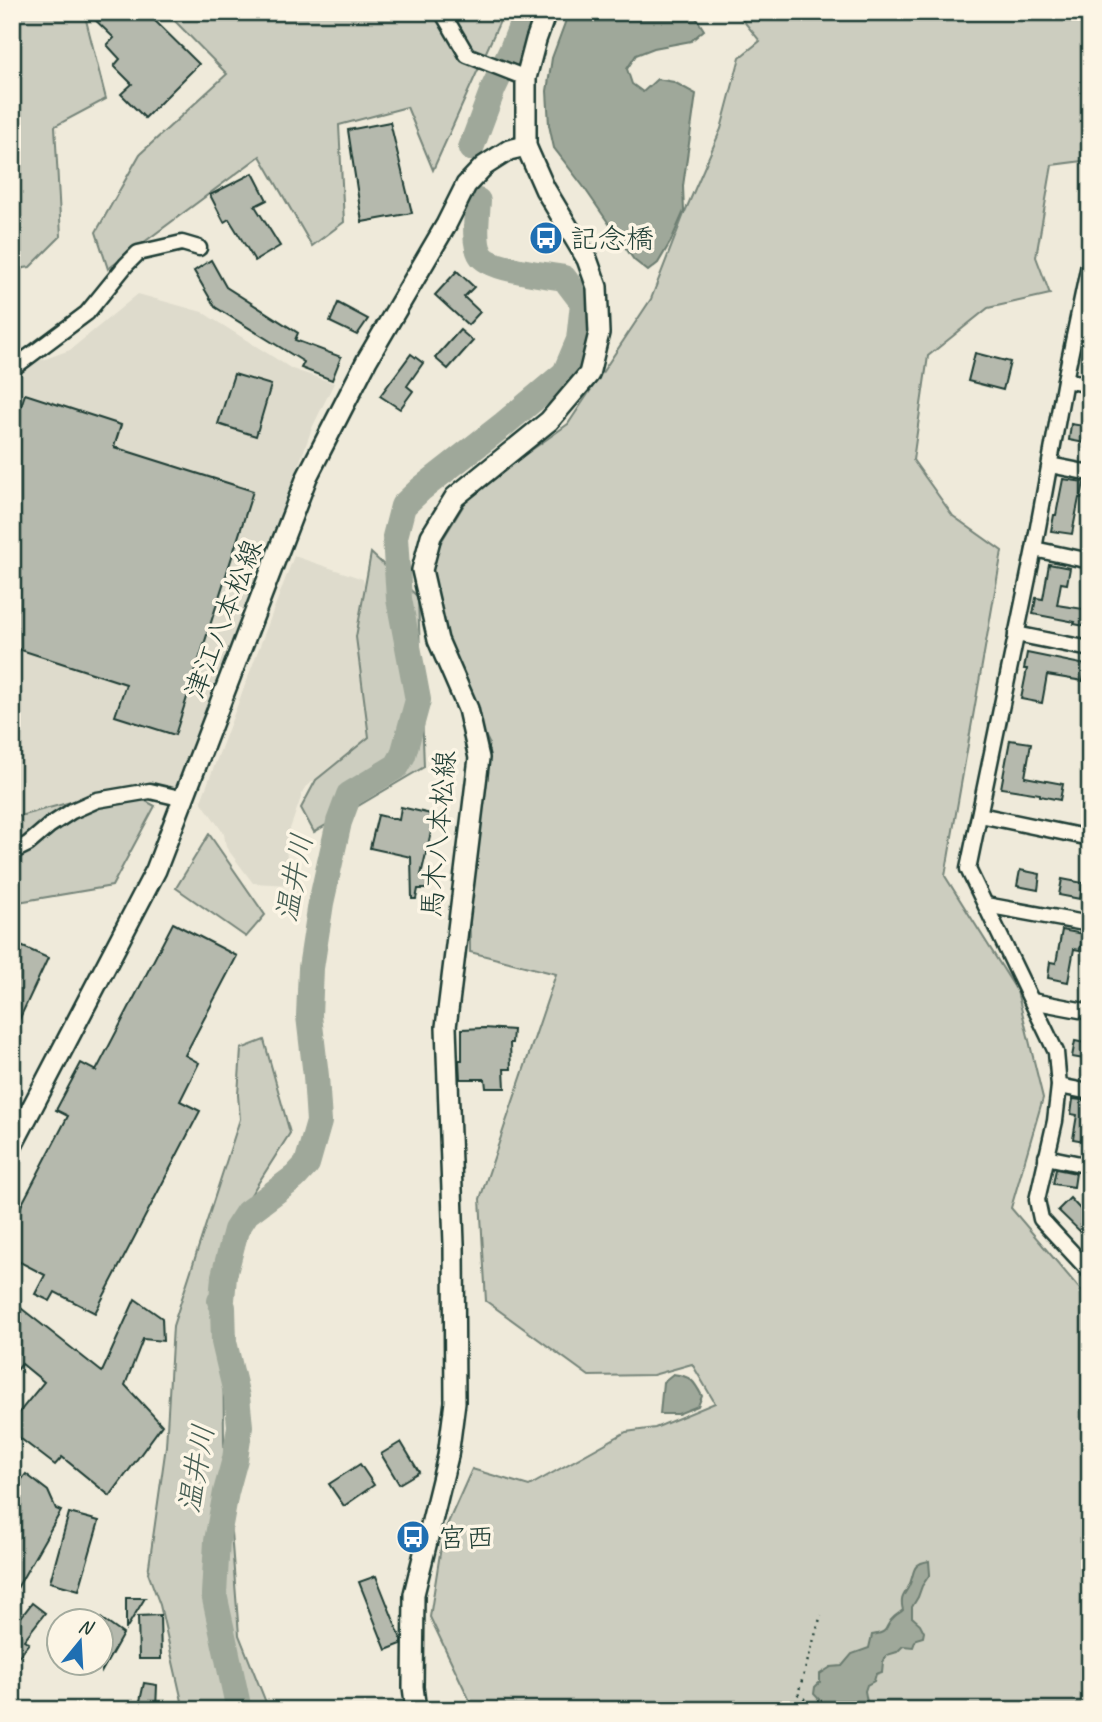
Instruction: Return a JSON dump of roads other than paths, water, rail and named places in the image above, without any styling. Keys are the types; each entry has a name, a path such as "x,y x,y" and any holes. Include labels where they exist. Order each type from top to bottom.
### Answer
{"main road":[{"name":"馬木八本松線","path":"416,1710 413,1687 414,1594 448,1456 455,1402 454,1244 446,1027 479,758 468,709 438,640 422,570 431,536 454,498 549,421 589,374 599,332 597,287 587,259 545,189 526,146 526,78 546,12"},
{"name":"津江八本松線","path":"12,1146 156,870 307,477 367,360 446,225 466,185 484,166 509,150 526,146"}],"street":[{"path":"442,12 467,55 526,78"},
{"path":"12,369 87,313 138,253 182,243 199,248"},
{"path":"1089,270 968,869 1056,1052 1059,1086 1055,1121 1037,1200 1041,1219 1090,1272"},
{"path":"1065,380 1090,385"},
{"path":"1050,465 1090,473"},
{"path":"1034,549 1090,561"},
{"path":"1016,634 1090,649"},
{"path":"12,852 28,844 72,811 97,800 150,791 184,799"},
{"path":"979,815 1090,838"},
{"path":"986,905 1090,924"},
{"path":"1032,1001 1090,1012"},
{"path":"1059,1086 1090,1092"},
{"path":"1046,1157 1090,1166"}],"waterway":[{"name":"温井川","path":"471,148 493,89 527,12"},
{"name":"温井川","path":"239,1710 214,1594 217,1541 240,1426 237,1397 224,1342 223,1307 220,1301 236,1230 247,1213 295,1177 307,1164 319,1122 309,1016 311,968 321,903 339,822 349,795 397,766 403,755 418,700 399,599 395,537 403,506 565,373 579,340 583,303 564,278 506,268 486,260 481,255 476,236 478,201"}],"place":[{"name":"記念橋","path":"546,238"},
{"name":"宮西","path":"413,1537"}]}
